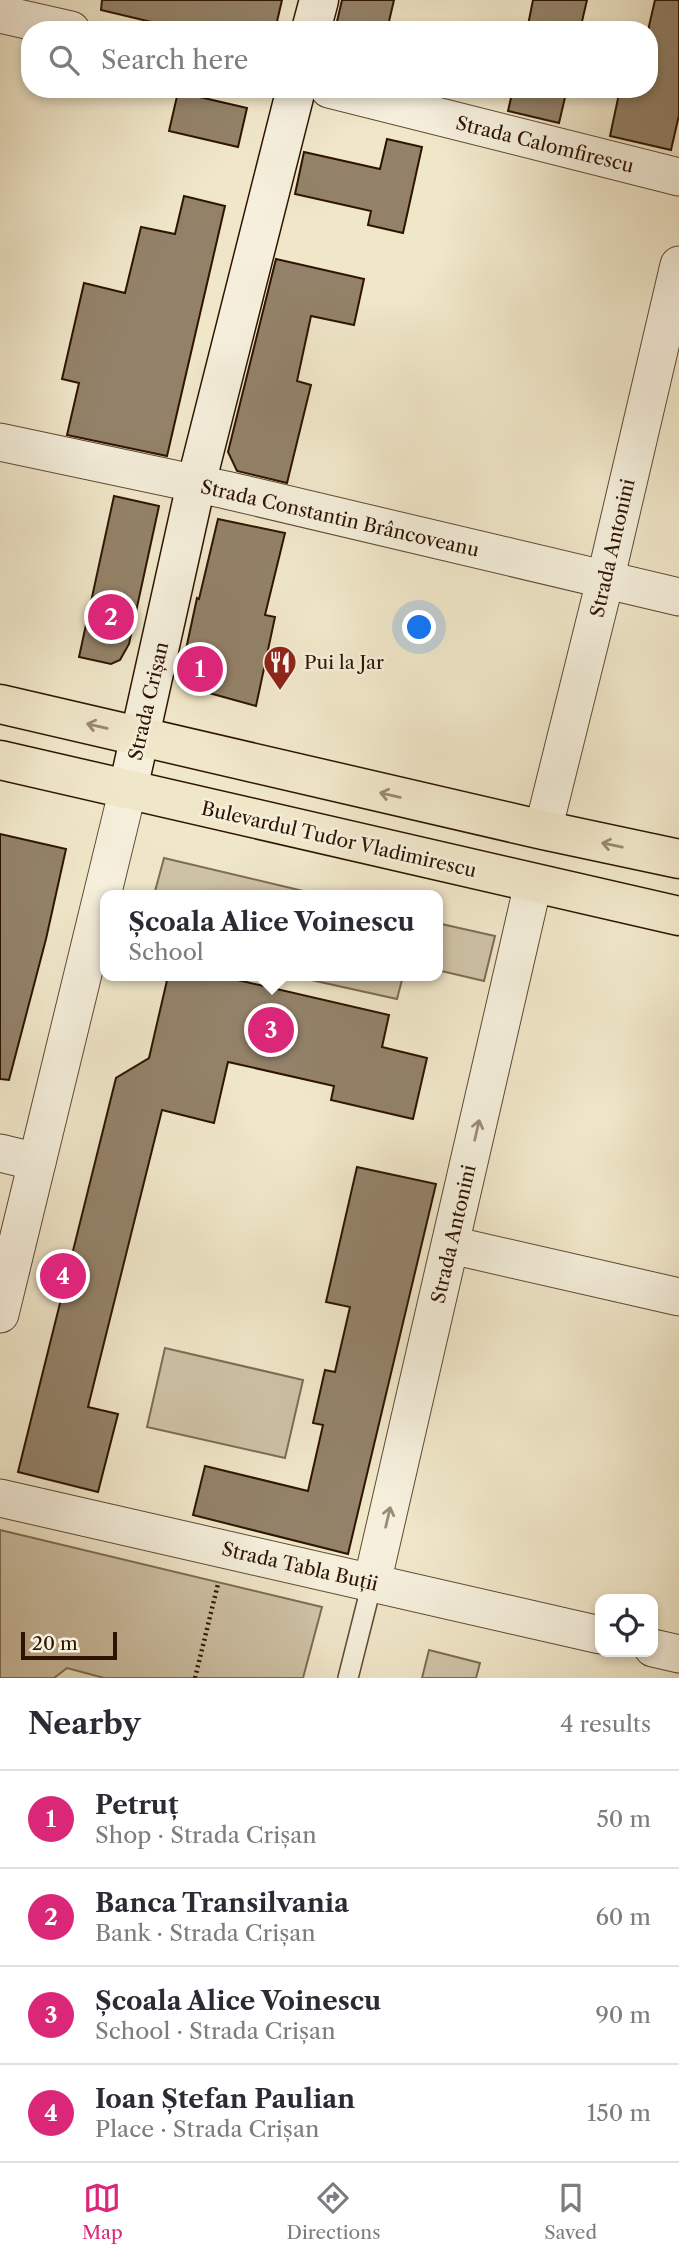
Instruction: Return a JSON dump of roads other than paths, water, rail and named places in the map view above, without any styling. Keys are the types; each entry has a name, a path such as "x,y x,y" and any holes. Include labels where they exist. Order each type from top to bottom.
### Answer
{"main road":[{"path":"0,704 679,859"},
{"name":"Bulevardul Tudor Vladimirescu","path":"0,760 679,916"}],"street":[{"path":"313,21 319,0"},
{"path":"0,14 31,21"},
{"name":"Strada Crișan","path":"103,890 196,484 294,98"},
{"name":"Strada Calomfirescu","path":"365,98 679,177"},
{"name":"Strada Antonini","path":"543,830 679,265"},
{"name":"Strada Constantin Brâncoveanu","path":"0,442 196,484 679,597"},
{"name":"Strada Antonini","path":"372,1583 533,884"},
{"name":"Strada Crișan","path":"0,1314 100,904"},
{"path":"0,1153 37,1162"},
{"path":"451,1245 679,1297"},
{"name":"Strada Tabla Buții","path":"0,1498 595,1635"},
{"path":"658,1649 679,1654"}],"lane":[{"path":"348,1678 372,1583"}],"place":[{"name":"Banca Transilvania","path":"111,617"},
{"name":"Petruț","path":"200,669"},
{"name":"Pui la Jar","path":"280,692"},
{"name":"Școala Alice Voinescu","path":"271,1030"},
{"name":"Ioan Ștefan Paulian","path":"63,1276"}]}
